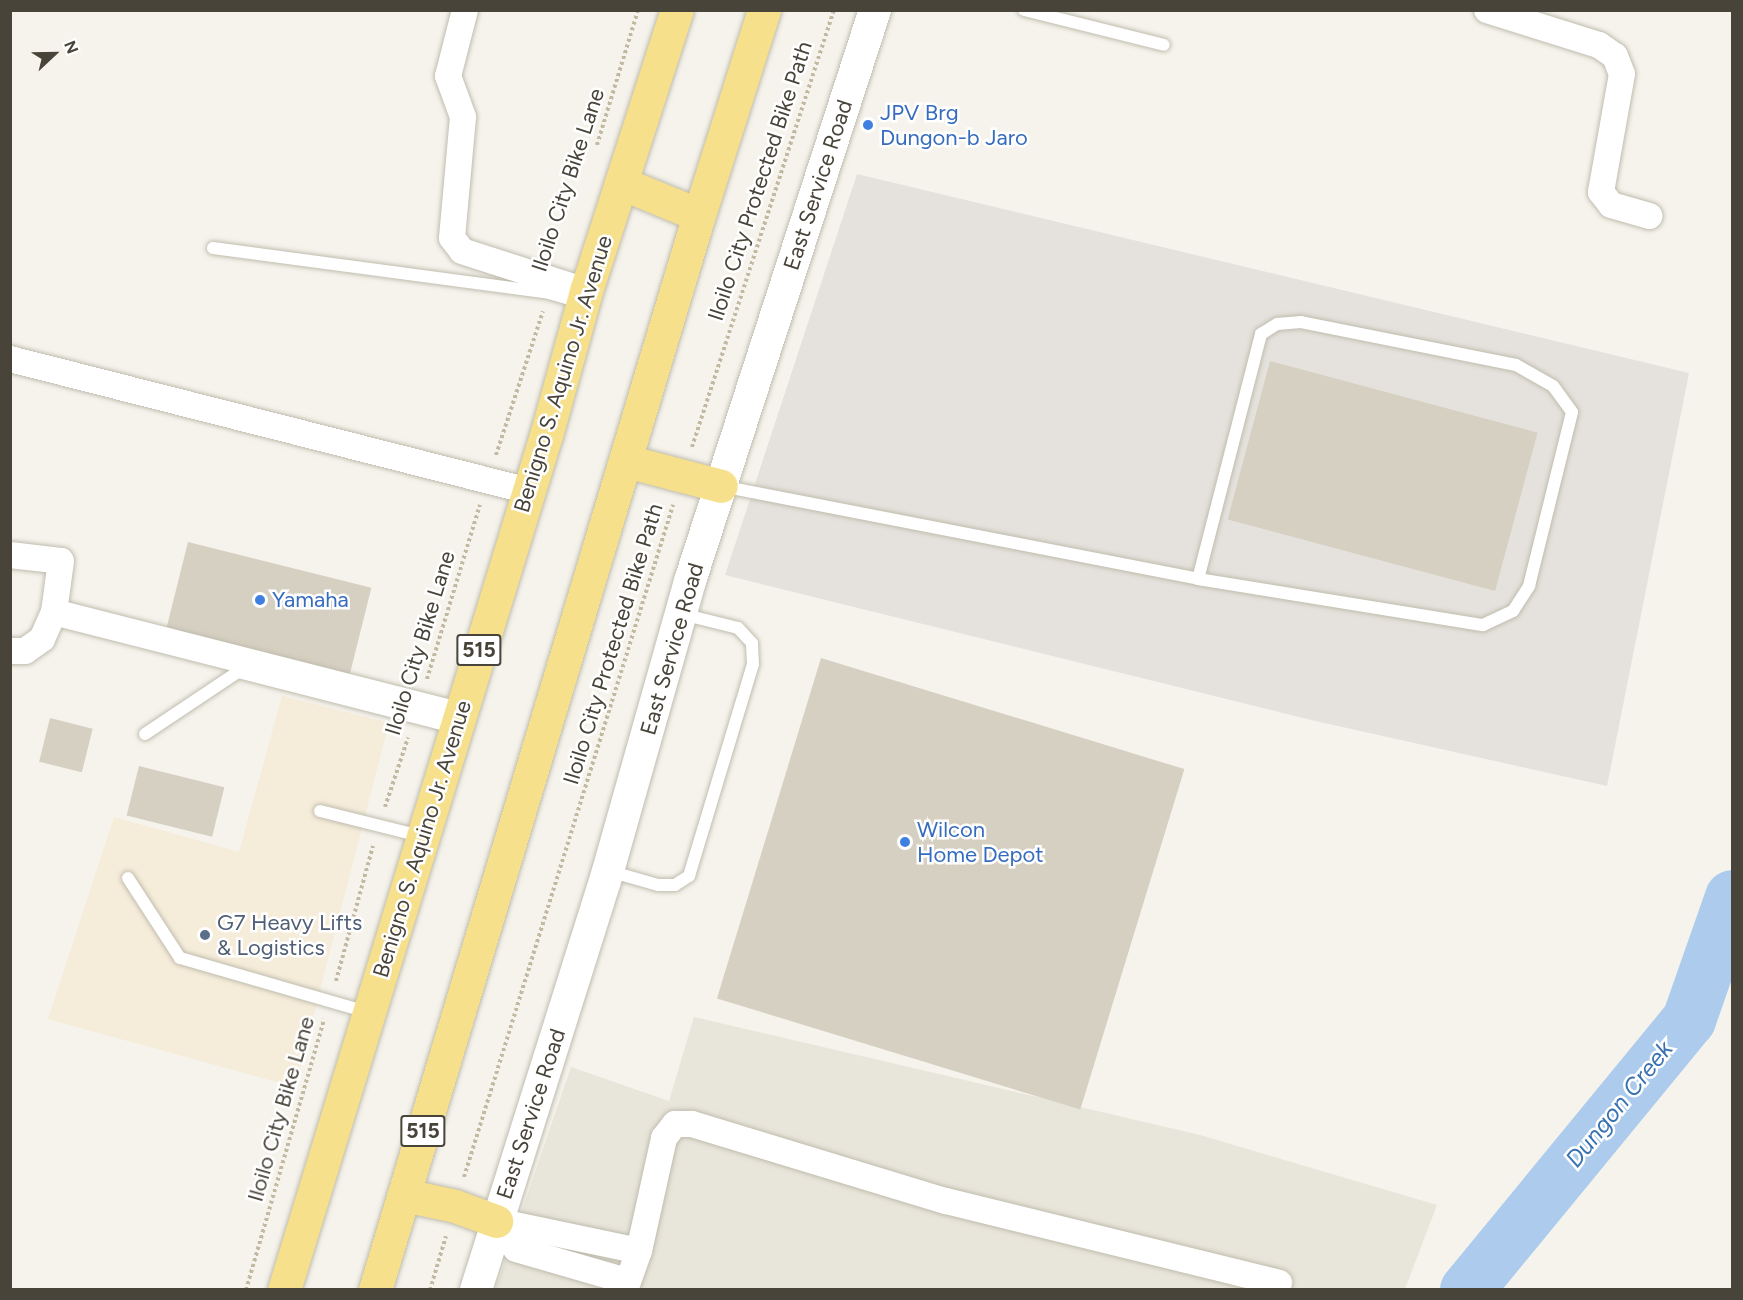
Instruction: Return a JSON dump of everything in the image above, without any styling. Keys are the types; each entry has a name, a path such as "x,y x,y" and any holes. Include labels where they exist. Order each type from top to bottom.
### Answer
{"highway":[{"name":"Benigno S. Aquino Jr. Avenue","path":"284,1290 371,1013 456,721 529,491 584,297 677,10"},
{"name":"515","path":"375,1290 699,214 764,10"},
{"path":"621,183 699,214"},
{"path":"626,461 721,486"},
{"path":"404,1195 455,1206 496,1221"}],"street":[{"path":"465,10 448,76 463,117 452,238 462,251 584,297"},
{"name":"East Service Road","path":"476,1290 608,871 721,486 875,10"},
{"path":"1487,10 1599,45 1615,56 1622,74 1601,192 1611,205 1649,216"},
{"path":"10,359 529,491"},
{"path":"10,555 61,561 54,612 42,639 25,651 10,651"},
{"path":"54,612 456,721"},
{"path":"496,1221 516,1248 626,1286 639,1251 664,1138 675,1124 692,1124 946,1201 1279,1283"},
{"path":"496,1221 639,1251"}],"lane":[{"path":"1024,10 1164,45"},
{"path":"213,248 584,297"},
{"path":"721,486 1198,579 1483,625 1513,611 1529,586 1572,412 1553,386 1516,365 1301,322 1277,324 1261,334 1198,579"},
{"path":"608,871 658,885 675,885 689,876 753,664 752,643 738,628 682,614"},
{"path":"145,734 238,672 417,711"},
{"path":"320,811 424,837"},
{"path":"128,878 180,958 371,1013"}],"path":[{"name":"Iloilo City Bike Lane","path":"593,157 638,10"},
{"name":"Iloilo City Protected Bike Path","path":"430,1290 682,477 834,10"},
{"name":"Iloilo City Bike Lane","path":"246,1290 379,825 549,293"}],"shaded area":[{"path":"857,174 1689,373 1607,786 1311,720 725,575"},
{"name":"G7 Heavy Lifts & Logistics","path":"282,696 389,723 295,1087 48,1019 114,817 239,852"},
{"path":"694,1017 1200,1135 1437,1205 1405,1289 495,1290 571,1067 669,1101"}],"building":[{"path":"1270,361 1538,433 1495,591 1228,519"},
{"path":"188,542 371,588 350,674 166,628"},
{"path":"821,658 1184,769 1080,1110 717,998"},
{"path":"50,718 93,729 82,772 39,762"},
{"path":"139,766 224,787 212,837 127,815"}],"waterway":[{"name":"Dungon Creek","path":"1467,1290 1689,1020 1732,897"}],"place":[{"name":"JPV Brg Dungon-b Jaro","path":"868,125"},
{"name":"Yamaha","path":"260,600"},
{"name":"Wilcon Home Depot","path":"905,842"},
{"name":"G7 Heavy Lifts & Logistics","path":"205,935"}]}
